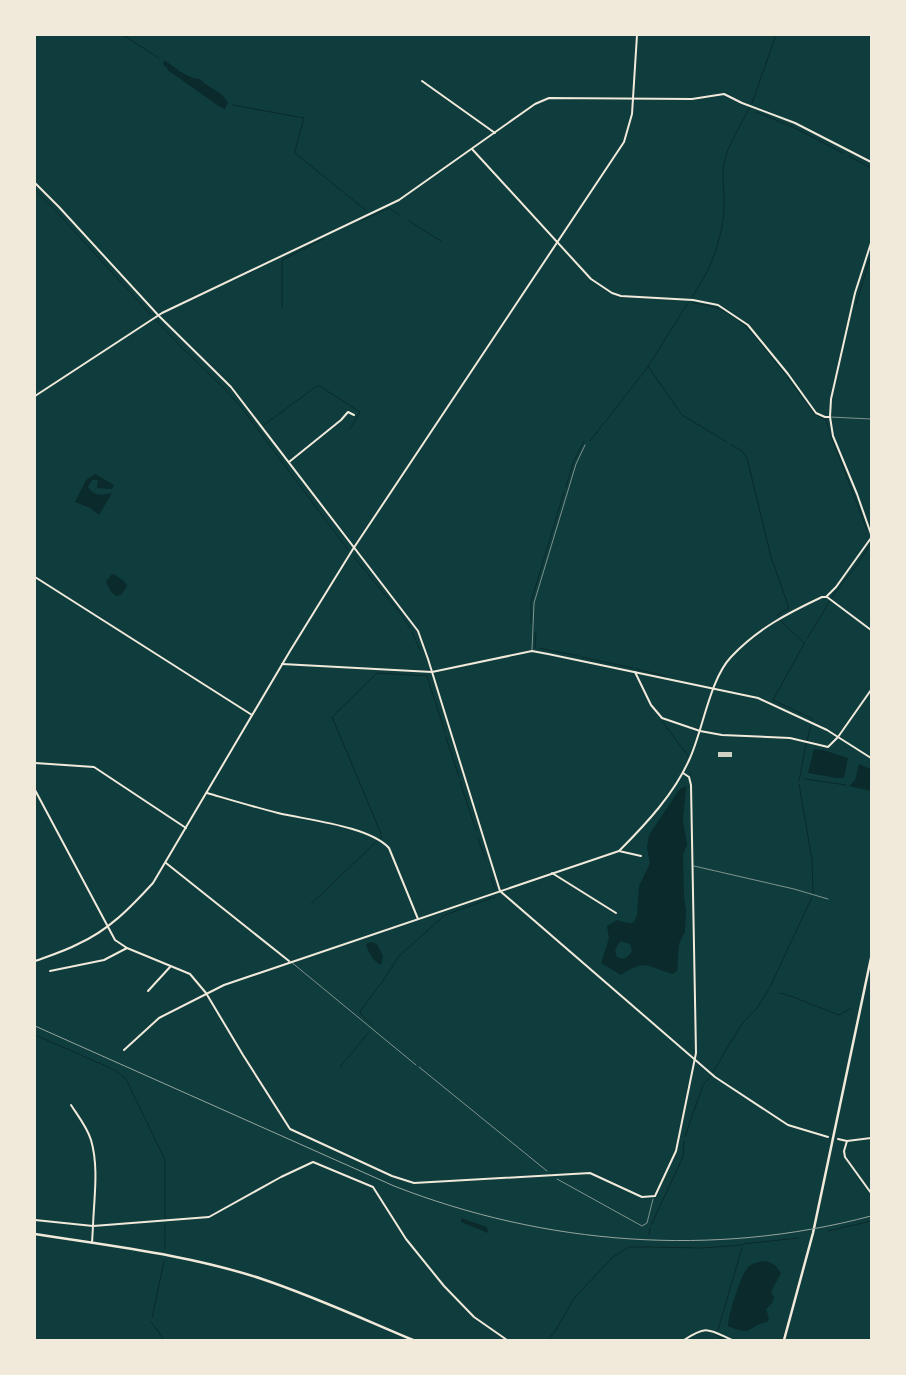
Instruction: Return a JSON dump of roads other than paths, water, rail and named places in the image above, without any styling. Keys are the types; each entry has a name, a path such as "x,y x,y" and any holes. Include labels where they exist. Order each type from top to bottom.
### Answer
{"street":[{"path":"35,961 76,945 108,927 124,914 153,883 282,664 353,549 624,142 630,127 634,99 637,35"},
{"path":"422,81 495,132"},
{"path":"35,396 159,316 399,200 535,104 550,98 692,99 724,94 796,124 871,162"},
{"path":"472,149 591,279 612,293 621,296 693,300 718,305 748,325 769,349 816,412 825,417 830,417"},
{"path":"35,184 59,206 159,316 231,387 418,632 500,891 715,1077 788,1125 828,1137"},
{"path":"871,243 855,293 831,399 830,417 833,436 871,534"},
{"path":"289,462 341,420 348,412 354,415"},
{"path":"124,1050 159,1018 224,985 618,851 648,820 672,791 683,773 691,757 714,689 723,667 730,657 763,628 790,612 826,597 841,581 871,538"},
{"path":"35,576 252,715"},
{"path":"826,597 871,630"},
{"path":"282,664 432,672 532,651 758,698 838,736 871,758"},
{"path":"635,672 651,704 662,718 700,731 722,735 790,738 828,747 871,690"},
{"path":"35,763 94,768 186,828"},
{"path":"35,790 117,942 190,974 206,993 290,1129 392,1176 414,1183 590,1173 642,1197 655,1196 676,1151 695,1059 692,785 689,778 683,773"},
{"path":"207,793 257,808 359,831 384,843 389,848 418,919"},
{"path":"618,851 642,856"},
{"path":"166,863 290,961"},
{"path":"552,873 616,912"},
{"path":"50,971 104,960 127,948"},
{"path":"784,1340 813,1233 871,958"},
{"path":"148,991 171,966"},
{"path":"71,1105 85,1127 95,1163 92,1243"},
{"path":"838,1139 847,1141 871,1138"},
{"path":"847,1141 844,1151 845,1157 871,1193"},
{"path":"35,1220 93,1226 209,1217 281,1177 313,1162 374,1187 406,1239 444,1286 474,1317 507,1340"},
{"path":"35,1234 203,1263 261,1279 413,1340"},
{"path":"684,1340 699,1330 709,1330 732,1340"}],"lane":[{"path":"830,417 871,420"},
{"path":"532,651 534,603 576,464 585,445"},
{"path":"692,866 794,889 828,899"},
{"path":"290,961 416,1065"}],"water":[{"path":"164,60 186,75 200,79 220,93 228,102 225,109 169,71 163,64"},
{"path":"95,474 114,485 112,489 97,488 98,480 92,480 88,487 96,494 112,493 99,515 90,508 75,502 86,480"},
{"path":"114,574 125,582 127,586 121,595 116,596 111,592 106,582"},
{"path":"814,749 848,758 844,778 808,773"},
{"path":"859,764 871,769 871,791 849,786 855,780"},
{"path":"685,786 683,820 687,845 683,855 686,912 685,932 679,944 677,971 673,974 642,965 621,975 601,963 609,938 607,926 617,920 632,923 635,920 639,886 650,863 647,848 649,835 679,790","holes":["620,941 630,944 632,951 629,955 624,959 617,957 615,951"]},
{"path":"371,942 377,944 383,956 381,965 373,959 368,950 366,944"},
{"path":"461,1218 487,1227 488,1233 461,1222"},
{"path":"767,1261 775,1265 781,1273 771,1292 774,1297 772,1303 766,1309 769,1318 767,1322 746,1331 728,1326 740,1281 746,1270 753,1264"}],"waterway":[{"path":"123,35 159,58"},
{"path":"752,103 776,35"},
{"path":"233,105 304,118 295,151 296,154 367,211"},
{"path":"692,297 710,266 718,244 724,209 724,163 732,142 750,107"},
{"path":"756,112 793,127 843,153"},
{"path":"849,156 871,168"},
{"path":"35,190 52,207"},
{"path":"369,217 389,208 399,215"},
{"path":"55,210 150,314"},
{"path":"361,221 369,217"},
{"path":"409,221 441,241"},
{"path":"282,307 282,260 323,239"},
{"path":"856,304 871,255"},
{"path":"590,441 647,368 688,303"},
{"path":"693,303 716,308 727,312 737,319 755,336 785,374"},
{"path":"156,320 241,407 348,550"},
{"path":"648,366 682,415 727,442"},
{"path":"787,377 815,414 826,420 829,430"},
{"path":"264,425 318,385 360,412 350,429"},
{"path":"830,433 867,530"},
{"path":"566,487 573,463 584,441"},
{"path":"730,444 742,451 747,458 771,557 788,605 788,609 778,614 778,616"},
{"path":"531,623 531,602 564,492"},
{"path":"807,639 834,594 858,564 871,543"},
{"path":"354,557 410,628"},
{"path":"780,620 804,643"},
{"path":"412,632 420,650"},
{"path":"535,648 536,632"},
{"path":"805,642 773,700 813,719 812,721"},
{"path":"539,648 578,656"},
{"path":"581,657 633,668"},
{"path":"636,669 666,676"},
{"path":"380,839 382,836 332,717 377,673 427,676"},
{"path":"427,676 445,732"},
{"path":"662,721 688,756"},
{"path":"807,741 811,726"},
{"path":"446,737 459,777"},
{"path":"799,781 806,744"},
{"path":"805,779 846,785"},
{"path":"460,782 476,830"},
{"path":"799,784 812,860 813,894"},
{"path":"478,838 485,858"},
{"path":"311,904 377,841"},
{"path":"491,878 495,889"},
{"path":"372,1025 360,1011 399,956 445,915 495,897"},
{"path":"770,987 812,897"},
{"path":"713,1072 741,1025 757,1008 769,989"},
{"path":"780,993 839,1015 852,1008"},
{"path":"340,1067 370,1031"},
{"path":"35,1035 106,1066 126,1079 165,1160 165,1218"},
{"path":"685,1137 703,1085 711,1076"},
{"path":"651,1225 683,1157 684,1141"},
{"path":"828,1231 871,1221"},
{"path":"165,1224 165,1236"},
{"path":"649,1235 650,1228"},
{"path":"165,1238 165,1249"},
{"path":"743,1244 798,1238"},
{"path":"649,1247 701,1248 743,1245"},
{"path":"548,1340 575,1297 613,1257 629,1247 648,1246"},
{"path":"718,1330 742,1248"},
{"path":"152,1318 164,1261"},
{"path":"151,1322 164,1340"},
{"path":"716,1335 725,1340"}],"railway":[{"path":"35,1026 394,1186 451,1206 510,1221 570,1232 630,1239 690,1241 751,1237 811,1229 871,1216"}]}
